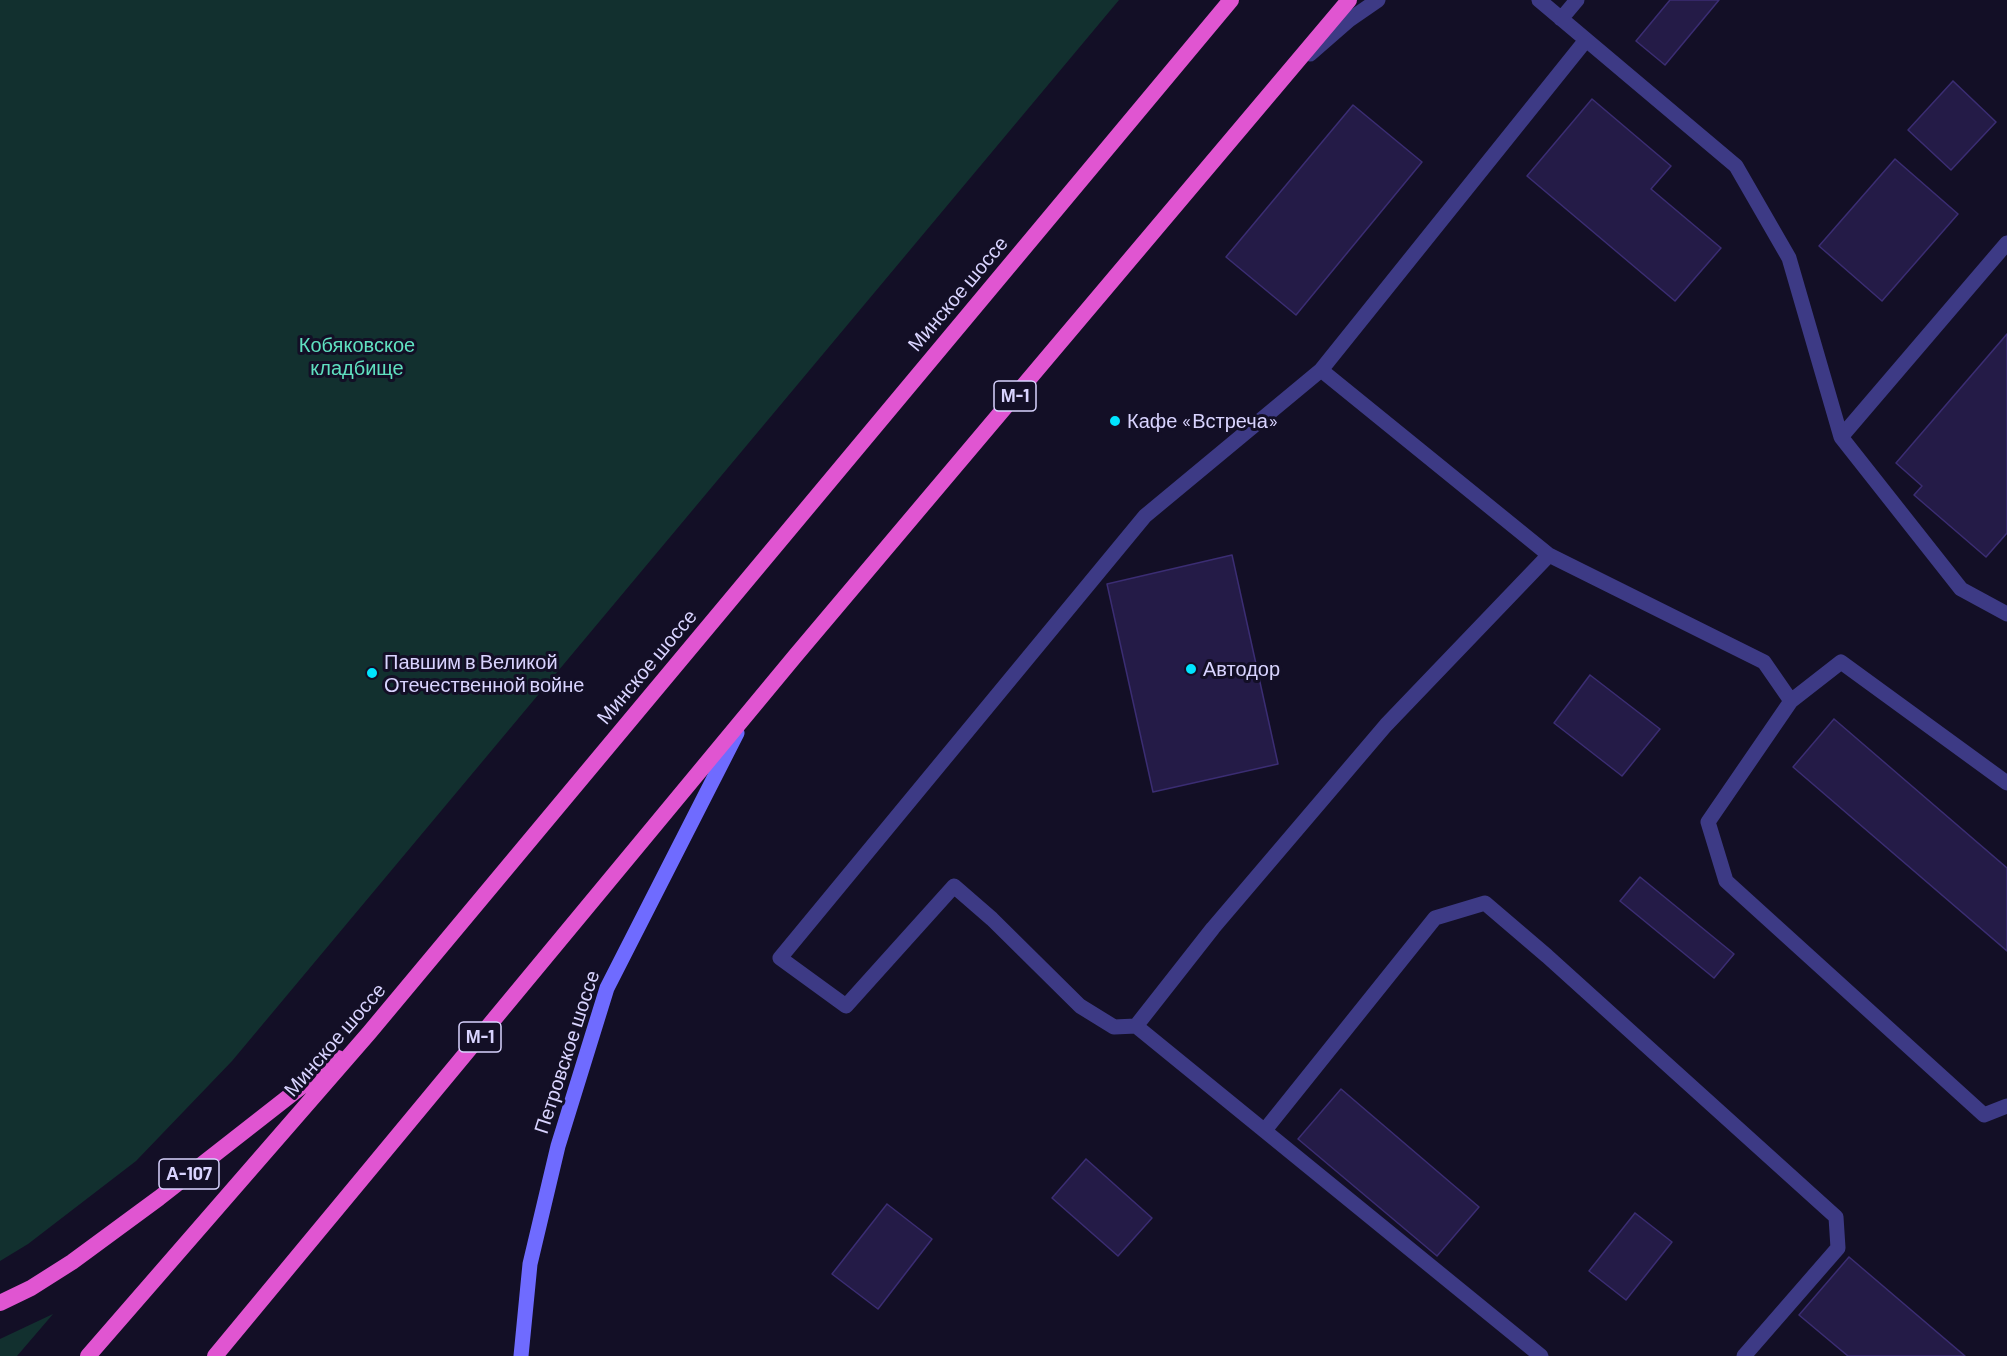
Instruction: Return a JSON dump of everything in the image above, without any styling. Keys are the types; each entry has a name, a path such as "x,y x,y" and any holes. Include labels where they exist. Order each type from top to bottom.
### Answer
{"highway":[{"name":"Минское шоссе","path":"88,1356 369,1033 1231,0"},
{"name":"М-1","path":"215,1356 745,717 1349,0"},
{"name":"А-107","path":"0,1303 31,1288 81,1256 159,1198 369,1033"}],"main road":[{"name":"Петровское шоссе","path":"521,1356 530,1264 555,1157 607,988 745,717"}],"lane":[{"path":"1286,76 1349,20 1378,0"},
{"path":"1539,0 1736,166 1789,258 1840,437 1961,589 2007,614"},
{"path":"1561,19 1577,0"},
{"path":"1542,1356 1136,1026 1114,1027 1080,1006 993,919 954,886 846,1006 780,958 1145,516 1321,370 1586,40"},
{"path":"1840,437 2007,243"},
{"path":"1321,370 1549,555 1764,662 1791,701"},
{"path":"1136,1026 1213,928 1386,725 1549,555"},
{"path":"2007,783 1841,662 1791,701 1708,822 1726,881 1984,1115 2007,1106"},
{"path":"1265,1131 1435,918 1485,903 1836,1216 1838,1248 1744,1356"}],"green space":[{"name":"Кобяковское кладбище","path":"0,0 1119,0 232,1061 136,1161 28,1244 0,1261"},
{"path":"53,1314 17,1356 0,1356 0,1339"}],"building":[{"path":"1670,0 1719,0 1665,65 1636,41"},
{"path":"1953,81 1996,122 1951,170 1908,130"},
{"path":"1592,99 1671,166 1651,189 1721,248 1675,301 1527,176"},
{"path":"1353,105 1422,162 1296,315 1226,257"},
{"path":"1895,159 1958,214 1882,301 1819,246"},
{"path":"2007,334 2007,533 1986,557 1914,495 1922,486 1896,463"},
{"path":"1232,555 1278,764 1153,792 1107,584"},
{"path":"1590,675 1660,729 1622,776 1554,723"},
{"path":"1834,719 2007,868 2007,951 1793,767"},
{"path":"1640,877 1734,954 1714,978 1620,901"},
{"path":"1341,1089 1479,1207 1437,1256 1298,1139"},
{"path":"1086,1159 1152,1218 1118,1256 1052,1198"},
{"path":"887,1204 932,1239 878,1309 832,1274"},
{"path":"1635,1213 1672,1242 1626,1300 1589,1271"},
{"path":"1849,1257 1965,1356 1848,1356 1799,1315"}],"place":[{"name":"Кафе «Встреча»","path":"1115,421"},
{"name":"Автодор","path":"1191,669"},
{"name":"Павшим в Великой Отечественной войне","path":"372,673"}]}
